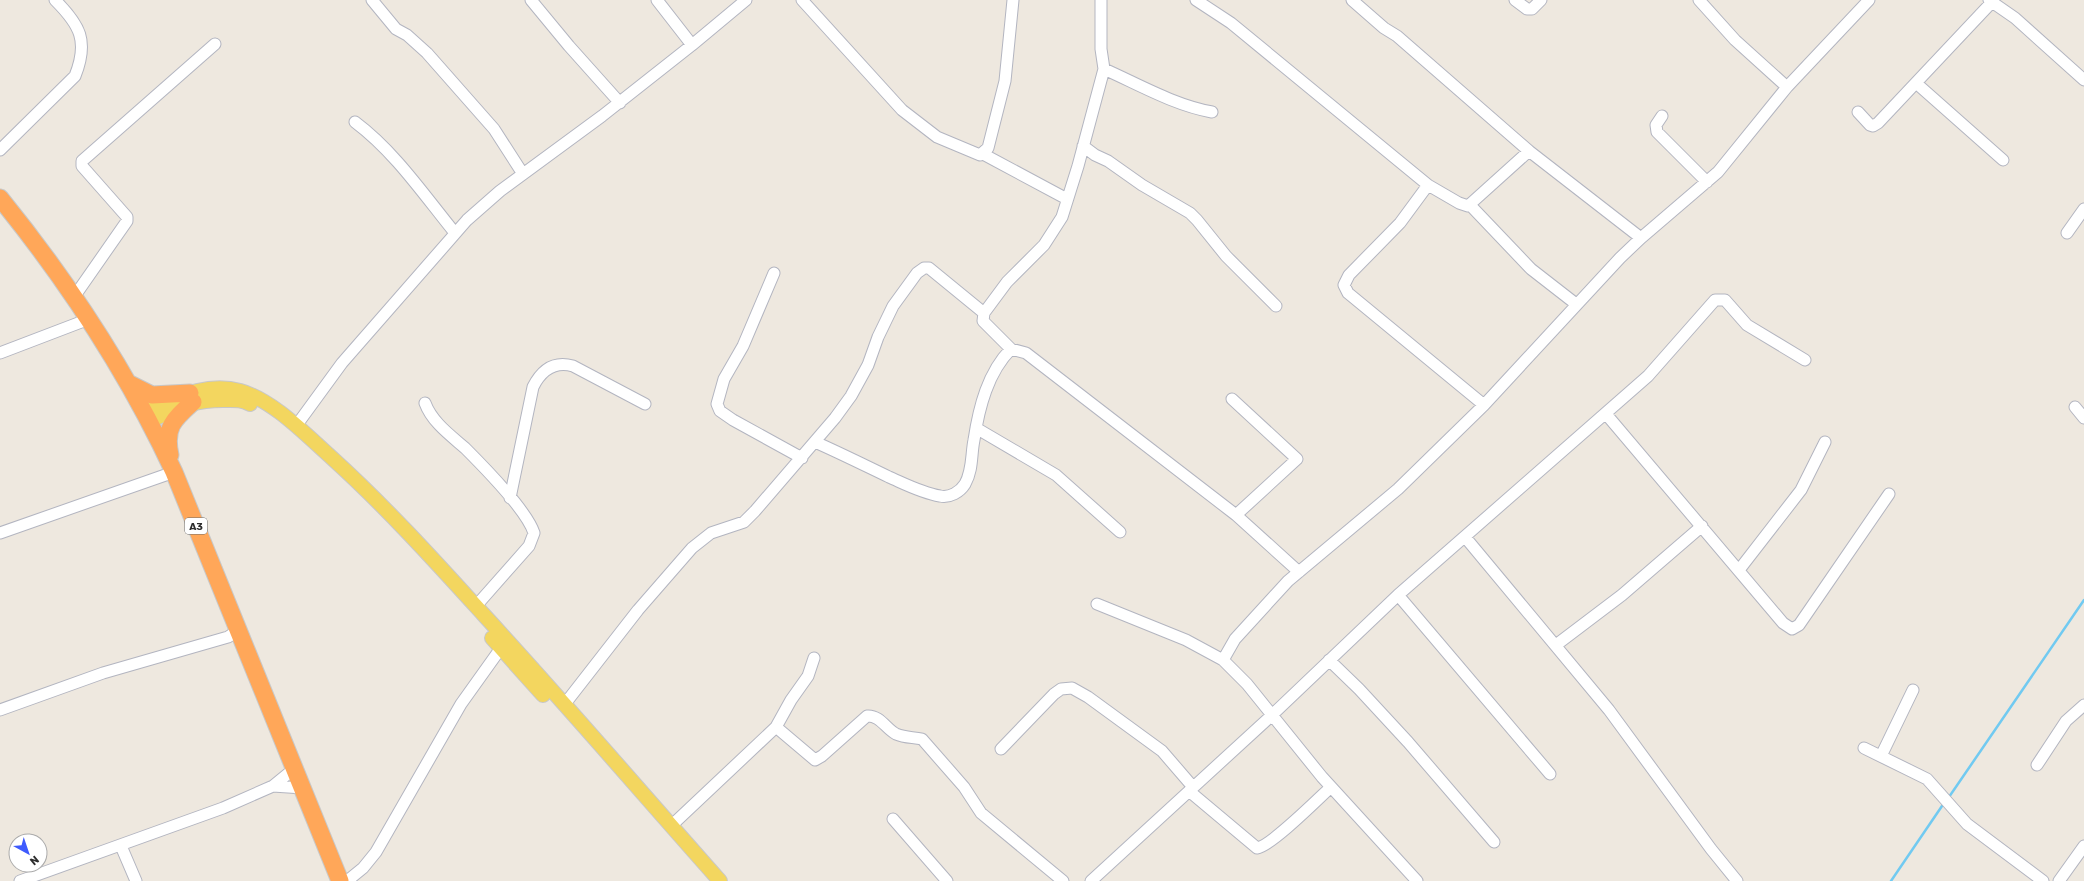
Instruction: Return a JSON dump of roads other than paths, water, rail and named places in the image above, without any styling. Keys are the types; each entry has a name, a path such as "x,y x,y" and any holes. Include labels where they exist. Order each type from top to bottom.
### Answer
{"highway":[{"name":"A3","path":"0,198 89,319 130,384 148,417 174,472 340,881"},
{"path":"130,384 152,395 192,397"},
{"path":"174,472 168,447 169,430 192,397"}],"main road":[{"path":"148,417 208,388 223,388 239,391 269,406 296,426 357,481 421,545 720,881"},
{"path":"192,397 205,399 241,400 255,407 300,442 410,546 708,881"}],"street":[{"path":"0,150 75,76 81,62 83,45 80,32 74,21 55,0"},
{"path":"372,0 396,28 407,35 427,53 494,129 523,174"},
{"path":"531,0 569,46 620,103"},
{"path":"657,0 692,46"},
{"path":"296,426 342,363 455,234 485,203 620,103 692,46 746,0"},
{"path":"802,0 902,110 937,137 972,152 983,154 1067,200"},
{"path":"983,154 988,148 1005,81 1013,0"},
{"path":"1101,0 1101,49 1104,69 1082,151 1062,217 1049,238 1007,282 984,313 983,321 987,327 1011,349 1026,353 1236,515 1299,572"},
{"path":"1196,0 1231,23 1428,185 1459,203 1466,206 1470,205 1498,177 1528,151"},
{"path":"1352,0 1378,24 1397,36 1528,151 1641,238"},
{"path":"1515,0 1527,9 1532,9 1541,0"},
{"path":"1699,0 1735,40 1787,87"},
{"path":"1223,660 1235,639 1299,572 1360,523 1398,489 1484,405 1576,304 1641,238 1707,182 1741,145 1787,87 1869,0"},
{"path":"1858,112 1870,125 1875,125 1893,109 1990,1 2015,18 2084,79"},
{"path":"74,297 127,221 126,217 82,166 82,161 215,44"},
{"path":"1104,69 1169,100 1191,108 1212,112"},
{"path":"1916,83 2002,160"},
{"path":"1662,116 1656,125 1657,132 1707,182"},
{"path":"355,122 370,133 399,164 455,234"},
{"path":"1082,151 1108,161 1142,185 1190,213 1230,260 1276,306"},
{"path":"1428,185 1400,223 1349,275 1344,285 1348,293 1484,405"},
{"path":"1470,205 1531,269 1576,304"},
{"path":"2067,233 2084,209"},
{"path":"564,705 638,610 692,548 714,531 744,522 768,499 802,458 851,396 868,364 878,337 893,306 920,270 929,268 984,313"},
{"path":"774,273 743,346 724,379 717,404 720,411 733,420 802,458"},
{"path":"1092,881 1271,716 1398,595 1648,376 1710,304 1720,298 1725,300 1747,325 1805,360"},
{"path":"0,353 89,319"},
{"path":"815,442 918,490 941,497 949,496 961,489 968,479 971,468 976,428 992,373 1000,360 1011,349"},
{"path":"510,498 533,387 537,379 548,368 564,364 574,366 645,404"},
{"path":"1232,399 1297,460 1236,515"},
{"path":"425,403 428,413 479,461 527,518 534,536 529,546 476,606"},
{"path":"2075,407 2084,418"},
{"path":"1606,414 1783,623 1792,629 1799,625 1889,494"},
{"path":"976,428 1056,475 1120,532"},
{"path":"1739,570 1801,490 1825,442"},
{"path":"0,533 174,472"},
{"path":"1556,645 1622,595 1702,526"},
{"path":"1466,537 1609,710 1711,850 1737,881"},
{"path":"1398,595 1550,774"},
{"path":"1097,604 1186,640 1223,660 1246,684 1330,787 1417,881"},
{"path":"0,710 103,673 228,637 239,630"},
{"path":"347,881 363,868 376,852 461,704 501,648"},
{"path":"671,826 776,727 791,700 808,676 814,658"},
{"path":"1329,660 1359,689 1408,742 1494,842"},
{"path":"1001,749 1054,694 1061,689 1072,688 1088,697 1158,747 1191,789 1257,848 1270,840 1330,787"},
{"path":"1881,756 1913,690"},
{"path":"2037,765 2066,721 2084,705"},
{"path":"776,727 815,760 867,716 876,718 895,734 922,739 964,787 981,813 1063,881"},
{"path":"1864,748 1927,779 1967,824 2044,881"},
{"path":"20,881 121,846 223,808 273,786 295,768"},
{"path":"273,786 303,788"},
{"path":"893,819 947,881"},
{"path":"121,846 136,881"},
{"path":"2059,881 2084,846"}],"waterway":[{"path":"1949,797 2084,600"},
{"path":"1891,881 1942,806"}]}
